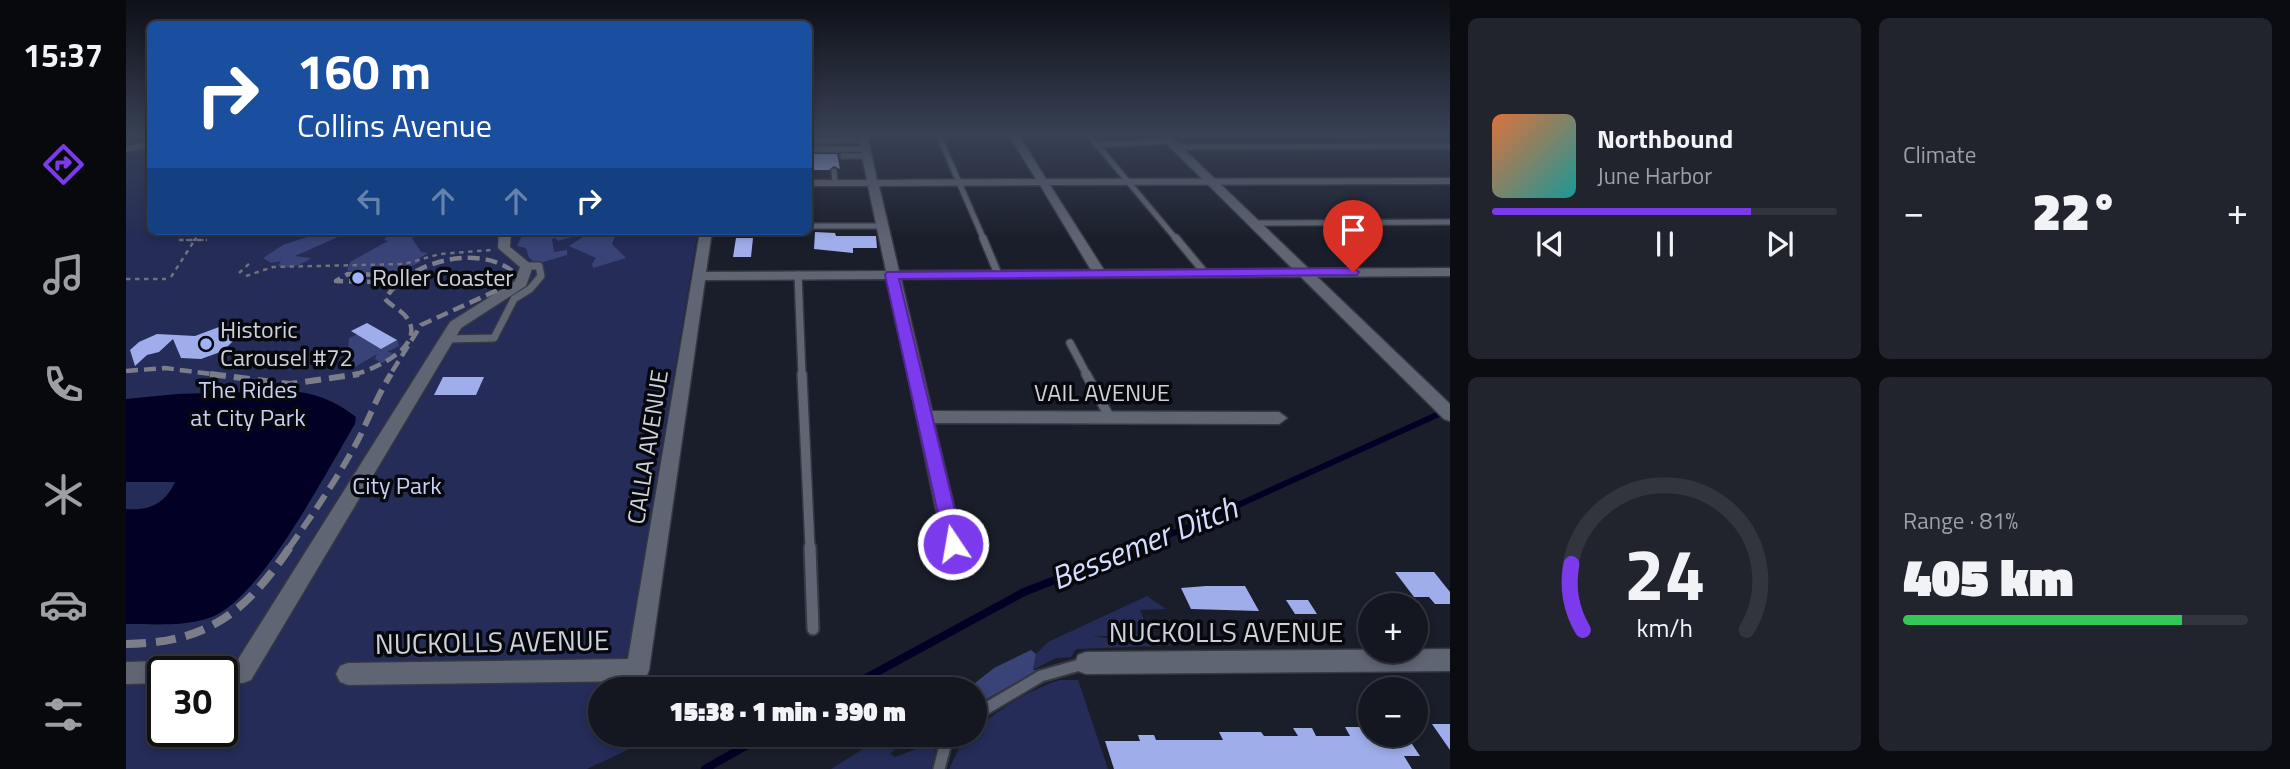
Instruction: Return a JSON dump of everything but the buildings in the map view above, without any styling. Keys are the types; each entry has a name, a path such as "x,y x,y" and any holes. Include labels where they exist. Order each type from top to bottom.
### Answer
{"street":[{"path":"869,170 953,544"},
{"path":"1035,170 1100,274"},
{"path":"1200,170 1450,415"},
{"path":"812,182 835,177 872,183 1450,181"},
{"name":"CALLA AVENUE","path":"638,670 705,235"},
{"path":"238,672 243,672 454,325 521,283 527,266 505,239"},
{"path":"700,276 1450,272"},
{"name":"VAIL AVENUE","path":"925,417 1279,418"},
{"name":"NUCKOLLS AVENUE","path":"1086,663 1450,660"},
{"name":"NUCKOLLS AVENUE","path":"348,674 638,670"},
{"path":"126,673 147,673"}],"lane":[{"path":"954,170 998,274"},
{"path":"1118,170 1205,273"},
{"path":"1253,223 1450,222"},
{"path":"812,226 883,226"},
{"path":"446,339 494,338 514,299 530,289 541,276 539,266 527,266"},
{"path":"798,275 813,629"},
{"path":"1070,343 1110,418"},
{"path":"987,708 1041,676 1086,663"},
{"path":"939,769 945,747"}],"path":[{"path":"171,278 184,261 189,242 199,235"},
{"path":"246,276 273,267 404,264 505,239"},
{"path":"179,240 207,240"},
{"path":"239,273 250,262"},
{"path":"126,279 166,279"}],"green space":[{"name":"City Park","path":"126,170 147,170 147,235 697,235 632,630 647,677 588,677 588,747 634,747 587,769 126,769"},
{"path":"1147,596 1166,609 1140,610 1151,636 1092,636 1152,644 1208,644 1076,649 1071,657 1056,658 1033,670 1036,654 1048,642"},
{"path":"1060,680 1078,680 1108,769 949,769 960,747 987,747 987,720 1004,707"},
{"path":"866,747 898,747 890,754 895,757 922,747 936,747 931,769 831,769"}],"shaded area":[{"path":"313,235 338,235 295,256 311,258 299,265 282,267 278,266 281,261 271,263 263,258 283,245"},
{"path":"387,235 421,235 412,238 421,252 428,253 420,258 420,262 384,279 378,273 355,273 347,270 350,262 388,241 384,240"},
{"path":"522,235 578,235 558,241 552,239 554,252 567,250 567,255 537,264 529,258 526,248 517,246"},
{"path":"586,235 615,235 612,244 626,258 593,268 592,264 596,258 569,246"},
{"path":"358,334 391,336 391,342 397,339 399,346 387,352 394,353 394,357 382,363 375,359 377,354 355,367 347,365 352,357 348,354 349,338"},
{"path":"288,391 324,398 356,417 355,424 310,501 272,560 231,605 212,617 180,624 126,624 126,509 142,509 161,501 175,482 126,482 126,399 177,394"},
{"path":"1031,650 1036,654 1033,670 1038,670 987,699 987,677 983,677 994,668"}],"waterway":[{"name":"Bessemer Ditch","path":"1135,548 1194,525 1450,409"},
{"name":"Bessemer Ditch","path":"868,677 1024,592 1139,547"},
{"name":"Bessemer Ditch","path":"705,769 744,747"}],"railway":[{"path":"354,375 393,357 409,341 409,321 385,299 409,275 443,261 461,258 496,262 511,270 507,283 500,289 421,325 390,375"},
{"path":"348,274 379,275 380,277 374,282 336,281 348,274"},
{"path":"126,371 165,368 219,375"},
{"path":"210,374 290,384 354,375"},
{"path":"354,375 359,374"},
{"path":"289,548 349,456 391,374"},
{"path":"126,644 180,638 222,620 257,589 290,547"}],"place":[{"name":"Roller Coaster","path":"358,278"},
{"name":"Historic Carousel #72","path":"206,344"}],"route":[{"path":"953,544 891,275 1353,272"}],"park label":[{"name":"The Rides at City Park","path":"248,404"}]}
